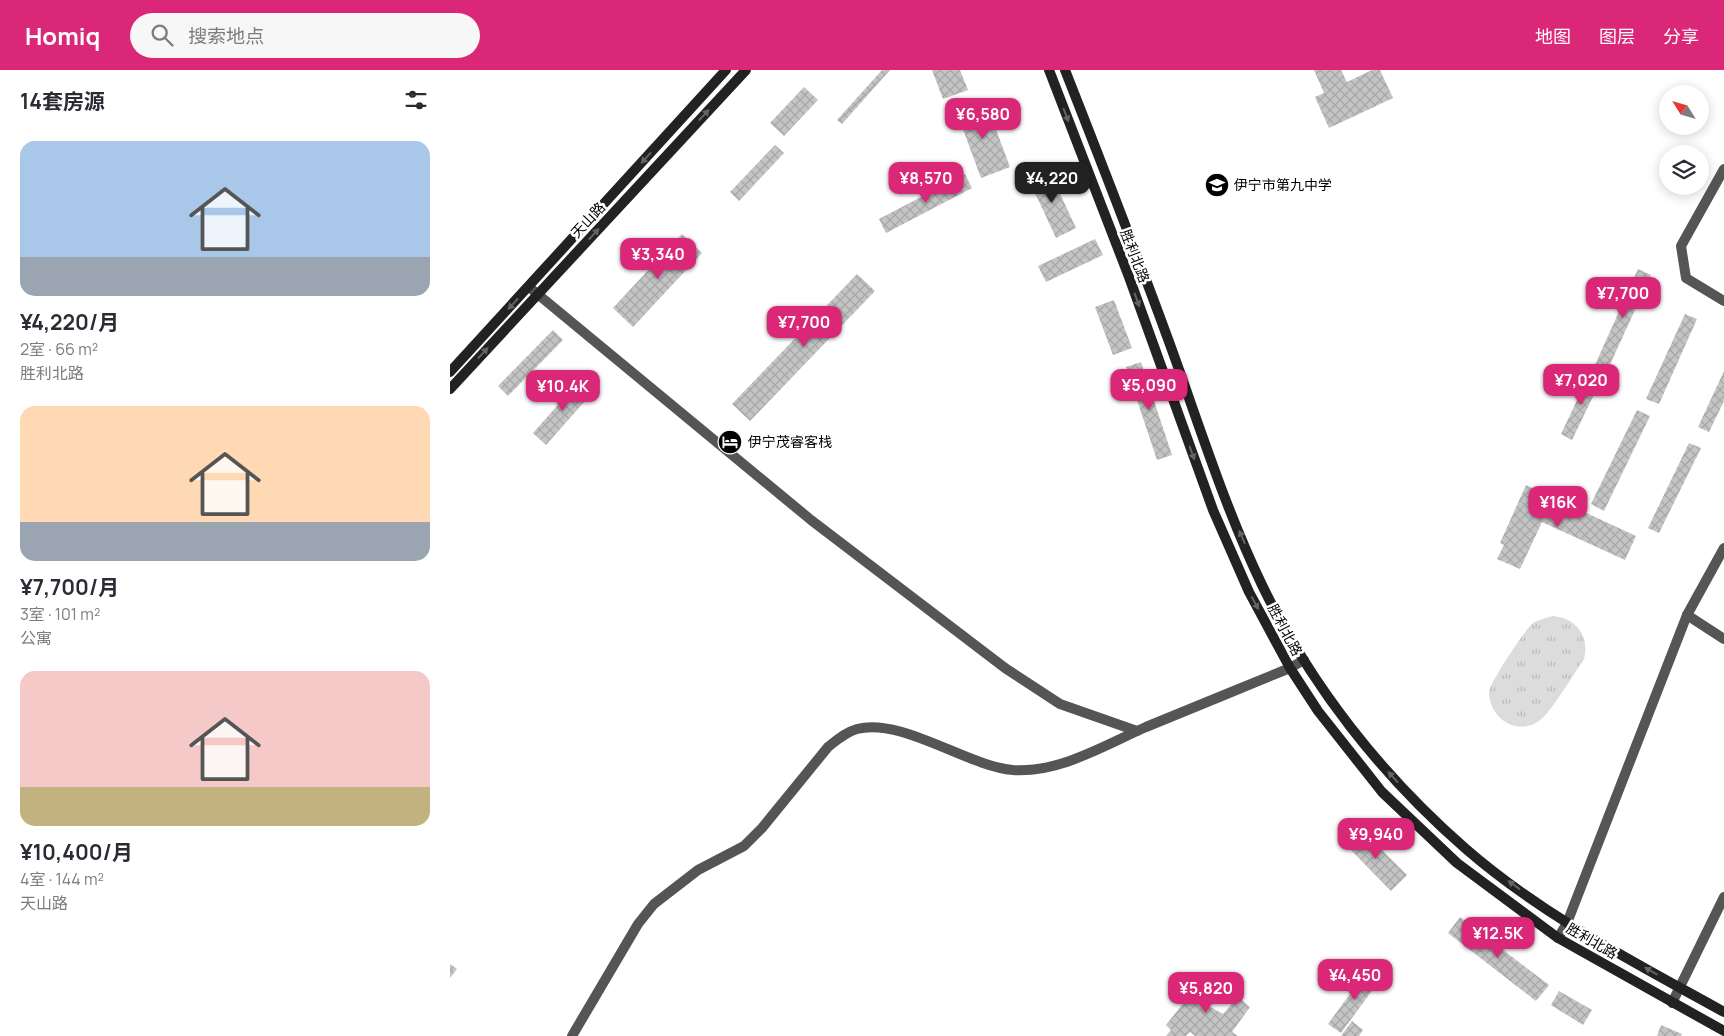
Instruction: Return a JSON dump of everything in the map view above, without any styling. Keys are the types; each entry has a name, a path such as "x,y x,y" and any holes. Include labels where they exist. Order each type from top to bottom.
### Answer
{"main road":[{"name":"天山路","path":"450,372 726,70"},
{"name":"天山路","path":"450,389 746,70"},
{"name":"胜利北路","path":"1049,70 1129,277 1213,510 1248,592 1290,668 1318,711 1382,792 1416,827 1472,875 1558,938 1724,1031"},
{"name":"胜利北路","path":"1065,70 1142,269 1228,504 1263,586 1304,660 1332,703 1364,745 1428,814 1468,850 1567,923 1724,1012"}],"street":[{"path":"1724,169 1681,246 1686,278 1724,301"},
{"path":"529,287 811,520 1005,668 1060,704 1137,732"},
{"path":"1558,938 1567,923 1687,616 1724,548"},
{"path":"1687,616 1724,639"},
{"path":"572,1036 638,924 654,904 698,870 744,846 762,828 828,747 842,736 856,729 872,727 900,732 984,762 1013,770 1042,767 1079,758 1290,668 1304,660"},
{"path":"1672,1003 1724,897"}],"green space":[{"path":"1553,616 1568,620 1579,630 1585,643 1584,659 1556,702 1539,721 1521,727 1505,722 1490,701 1489,692 1491,687 1508,658 1532,624"}],"building":[{"path":"882,70 890,70 842,124 837,120"},
{"path":"932,70 960,70 968,90 943,99"},
{"path":"1314,70 1341,70 1347,82 1372,70 1380,70 1393,98 1329,128 1315,97 1324,93"},
{"path":"804,87 818,100 784,136 770,123"},
{"path":"986,103 1010,167 981,178 957,113"},
{"path":"775,145 784,153 739,201 730,192"},
{"path":"1049,170 1076,228 1056,238 1029,180"},
{"path":"965,174 972,188 886,233 879,219"},
{"path":"682,234 702,253 633,327 613,308"},
{"path":"1095,239 1103,255 1046,282 1038,266"},
{"path":"1638,269 1651,275 1607,371 1595,365"},
{"path":"857,274 875,291 750,421 732,404"},
{"path":"1114,300 1132,348 1113,355 1095,307"},
{"path":"1685,314 1697,319 1659,404 1646,399"},
{"path":"553,330 563,340 508,396 498,386"},
{"path":"1141,362 1172,455 1157,460 1126,367"},
{"path":"1724,371 1724,401 1709,432 1698,427"},
{"path":"1590,373 1602,378 1572,440 1561,434"},
{"path":"580,380 593,392 546,445 533,433"},
{"path":"1637,410 1650,416 1604,511 1591,504"},
{"path":"1689,443 1701,448 1659,533 1648,528"},
{"path":"1526,485 1636,536 1625,560 1542,522 1520,569 1497,559 1504,545 1500,543"},
{"path":"1361,829 1407,875 1391,891 1346,845"},
{"path":"1460,917 1549,985 1536,1001 1448,933"},
{"path":"450,964 457,969 450,978"},
{"path":"1369,968 1382,977 1341,1033 1328,1024"},
{"path":"1212,975 1224,984 1209,1006 1223,1014 1238,997 1250,1007 1232,1032 1238,1036 1195,1036 1190,1032 1186,1036 1166,1036 1171,1030 1166,1025 1197,986 1201,989"},
{"path":"1559,991 1592,1010 1583,1025 1551,1005"},
{"path":"1352,1021 1363,1030 1359,1036 1341,1036"},
{"path":"1661,1025 1682,1034 1681,1036 1657,1036"}],"place":[{"name":"伊宁市第九中学","path":"1217,185"},
{"name":"伊宁茂睿客栈","path":"730,442"}]}
